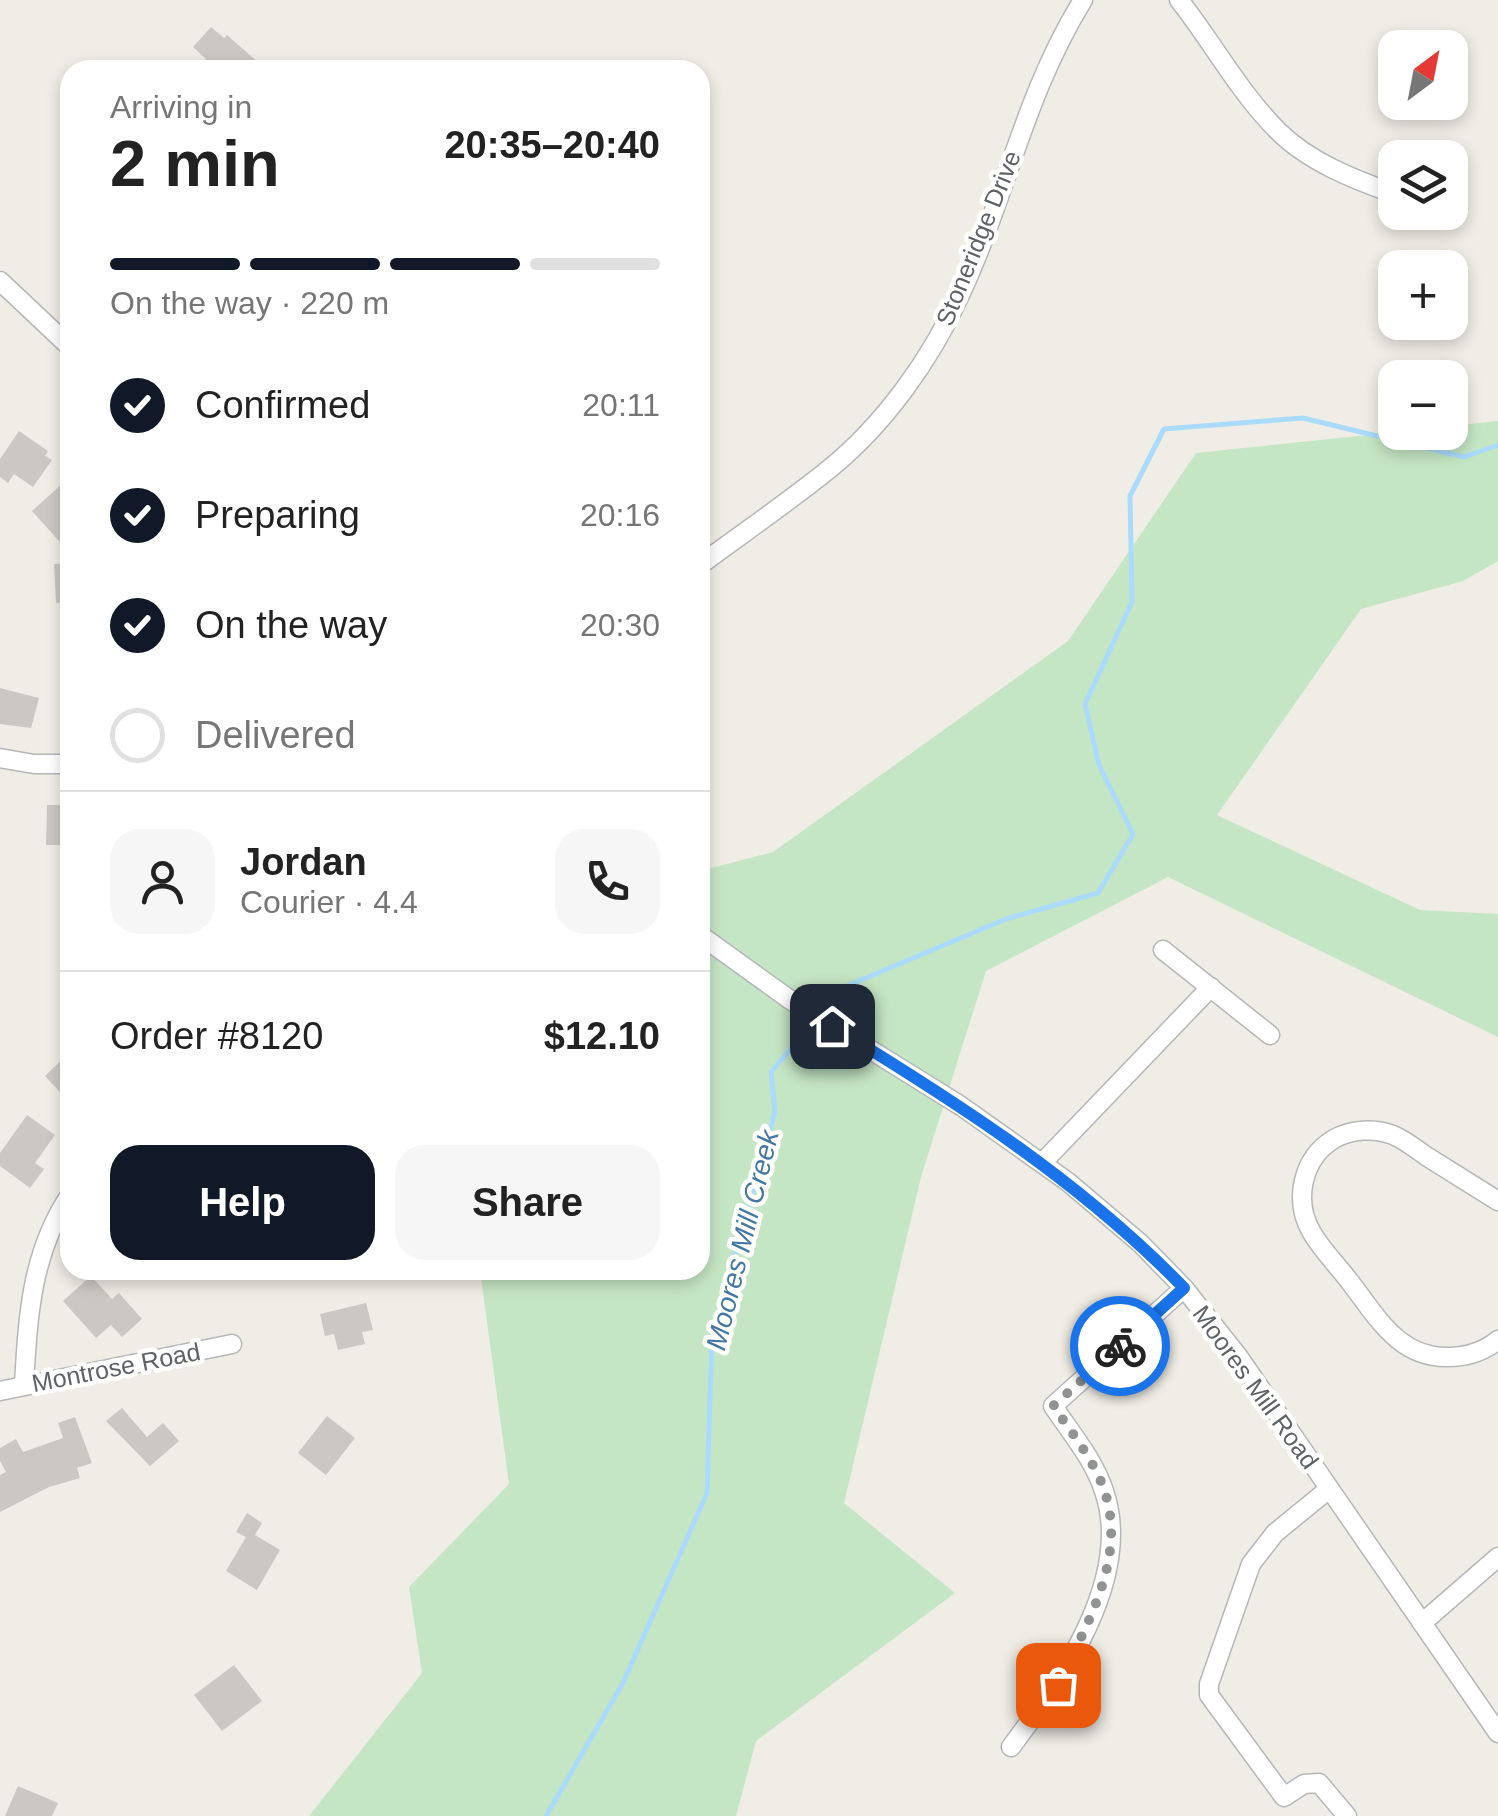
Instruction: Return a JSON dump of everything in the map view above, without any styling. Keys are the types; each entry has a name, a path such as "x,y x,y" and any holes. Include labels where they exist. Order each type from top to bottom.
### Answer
{"street":[{"name":"Stoneridge Drive","path":"710,558 830,469 857,444 893,402 935,342 961,293 1040,80 1083,0"},
{"path":"1179,0 1232,76 1280,132 1309,156 1378,188"},
{"path":"0,281 60,338"},
{"path":"0,297 22,302"},
{"path":"0,758 60,764"},
{"name":"Moores Mill Road","path":"710,941 789,999 961,1106 1042,1164 1140,1243 1184,1288 1238,1356 1498,1733"},
{"path":"1163,950 1270,1035"},
{"path":"1042,1164 1211,988"},
{"path":"1498,1200 1392,1135 1364,1130 1344,1133 1323,1146 1307,1166 1302,1186 1302,1207 1311,1231 1395,1339 1414,1352 1433,1358 1484,1351 1498,1340"},
{"path":"24,1384 33,1279 60,1212"},
{"path":"1011,1747 1058,1685 1100,1592 1111,1556 1112,1523 1104,1490 1089,1459 1053,1406 1184,1288"},
{"name":"Montrose Road","path":"0,1391 232,1344"},
{"path":"1329,1489 1275,1533 1251,1564 1208,1695 1284,1797 1304,1784 1319,1783 1348,1816"},
{"path":"1422,1623 1498,1557"}],"green space":[{"path":"1498,421 1498,561 1463,581 1361,609 1217,815 1420,910 1498,914 1498,1037 1168,877 986,971 921,1177 844,1503 955,1593 756,1741 736,1816 309,1816 422,1673 409,1587 509,1484 481,1280 710,1280 710,868 773,852 1068,641 1196,453 1378,434 1378,450 1468,450 1468,424"}],"building":[{"path":"211,27 224,38 227,35 256,60 205,60 193,47"},
{"path":"19,431 48,451 45,456 52,460 33,487 14,474 8,483 0,477 0,459"},
{"path":"60,486 60,542 32,511"},
{"path":"54,564 60,564 60,603 56,603"},
{"path":"0,688 39,698 31,728 0,724"},
{"path":"47,805 60,805 60,845 46,845"},
{"path":"60,1062 60,1092 45,1076"},
{"path":"27,1115 55,1135 35,1163 44,1169 30,1188 0,1166 0,1153"},
{"path":"87,1280 95,1280 112,1299 119,1293 142,1319 122,1337 111,1325 96,1338 63,1301"},
{"path":"366,1303 373,1330 362,1332 365,1344 338,1350 334,1334 325,1336 320,1314"},
{"path":"122,1408 147,1437 163,1423 179,1441 150,1466 106,1421"},
{"path":"327,1416 355,1438 326,1475 298,1453"},
{"path":"75,1417 92,1463 77,1468 80,1478 49,1487 0,1512 0,1475 6,1472 0,1461 0,1448 16,1439 23,1452 63,1438 58,1423"},
{"path":"247,1513 262,1523 255,1535 280,1550 257,1590 226,1571 246,1537 236,1532"},
{"path":"234,1665 262,1701 222,1731 194,1695"},
{"path":"18,1786 58,1803 52,1816 5,1816"}],"waterway":[{"name":"Moores Mill Creek","path":"822,1012 842,988 1006,919 1098,893 1133,834 1099,765 1085,704 1132,602 1130,496 1164,429 1303,418 1464,457 1498,445"},
{"name":"Moores Mill Creek","path":"546,1816 623,1683 707,1493 712,1336 775,1112 771,1072 815,1020"}],"way so far":[{"path":"1058,1685 1108,1572 1112,1523 1097,1474 1053,1406 1120,1346"}],"route":[{"path":"832,1026 961,1106 1068,1182 1140,1243 1184,1288 1120,1346"}]}
